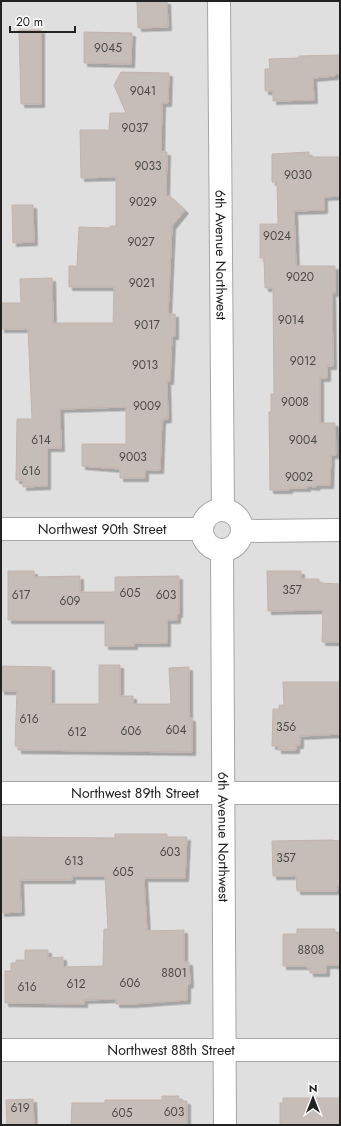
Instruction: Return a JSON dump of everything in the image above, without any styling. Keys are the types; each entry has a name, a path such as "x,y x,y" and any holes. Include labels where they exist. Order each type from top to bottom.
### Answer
{"street":[{"name":"6th Avenue Northwest","path":"219,1 224,510"},
{"path":"224,510 234,513 239,518 242,531 237,544 232,548 222,550 213,548 208,544 204,539 202,528 204,520 209,515 214,511 224,510"},
{"name":"Northwest 90th Street","path":"1,528 202,528"},
{"path":"242,531 340,530"},
{"name":"6th Avenue Northwest","path":"222,550 225,1125"},
{"name":"Northwest 89th Street","path":"1,793 340,793"},
{"name":"Northwest 88th Street","path":"1,1050 340,1050"}],"shaded area":[{"path":"1,1 340,1 340,1125 1,1125"}],"building":[{"path":"137,1 167,1 168,27 138,28"},
{"path":"19,30 41,30 41,104 21,104"},
{"path":"84,32 132,33 131,64 84,63"},
{"path":"340,55 340,74 335,74 335,76 313,78 314,100 273,101 273,91 265,91 265,69 270,69 269,59 299,58 299,56"},
{"path":"121,72 169,73 168,103 162,103 161,152 167,152 166,196 170,196 185,210 172,226 168,314 175,314 175,336 172,336 170,381 167,381 168,419 162,420 160,470 145,470 145,478 120,478 120,469 82,466 82,444 126,444 126,407 60,409 61,448 47,448 47,486 23,487 23,480 16,480 17,419 32,419 28,329 1,329 1,303 21,303 20,279 52,278 53,323 113,323 114,287 69,287 69,266 77,266 79,227 110,228 110,226 116,226 116,177 81,178 80,130 109,130 110,113 126,113 114,85"},
{"path":"309,152 309,157 340,157 340,196 324,197 324,210 294,211 296,266 335,266 335,293 332,293 333,366 327,366 327,378 320,378 320,423 335,423 336,455 331,455 330,485 317,485 316,487 307,486 307,488 289,488 289,490 270,490 269,412 271,412 271,394 274,394 273,288 265,288 264,258 260,258 260,224 278,224 277,182 272,182 272,154"},
{"path":"12,205 33,205 34,242 13,243"},
{"path":"8,571 34,571 34,577 80,576 80,592 115,592 115,577 179,576 179,614 177,614 177,620 167,620 167,643 134,643 134,646 105,646 105,620 8,620"},
{"path":"267,571 301,571 301,579 319,579 319,583 340,584 340,642 322,642 323,610 268,611"},
{"path":"99,665 120,665 120,696 133,696 133,704 171,704 169,668 189,667 189,718 192,718 192,752 18,750 18,746 15,746 17,691 1,691 1,666 51,667 51,704 99,704"},
{"path":"283,682 340,682 340,734 300,736 300,745 296,745 296,750 278,750 278,746 272,746 273,709 279,709 279,705 284,705"},
{"path":"115,834 167,834 167,837 187,837 185,878 144,878 147,931 184,930 184,962 189,962 190,984 187,985 187,1000 133,1004 116,1004 116,999 84,1000 84,1004 5,1003 5,971 11,971 11,963 16,963 16,960 25,960 25,950 48,950 48,958 63,957 63,967 103,966 104,929 108,929 105,876 72,876 72,880 20,880 21,912 1,913 1,837 115,838"},
{"path":"272,841 340,841 340,886 337,886 337,891 297,891 296,876 273,876"},
{"path":"297,929 335,929 335,934 340,934 340,965 326,965 326,973 310,973 310,968 307,968 307,966 283,966 283,934 297,934"},
{"path":"162,1096 179,1096 179,1101 187,1101 187,1125 71,1125 72,1103 105,1103 105,1100 162,1100"},
{"path":"283,1098 340,1098 340,1125 280,1125 280,1103 283,1103"},
{"path":"33,1099 34,1125 7,1125 6,1100"}]}
